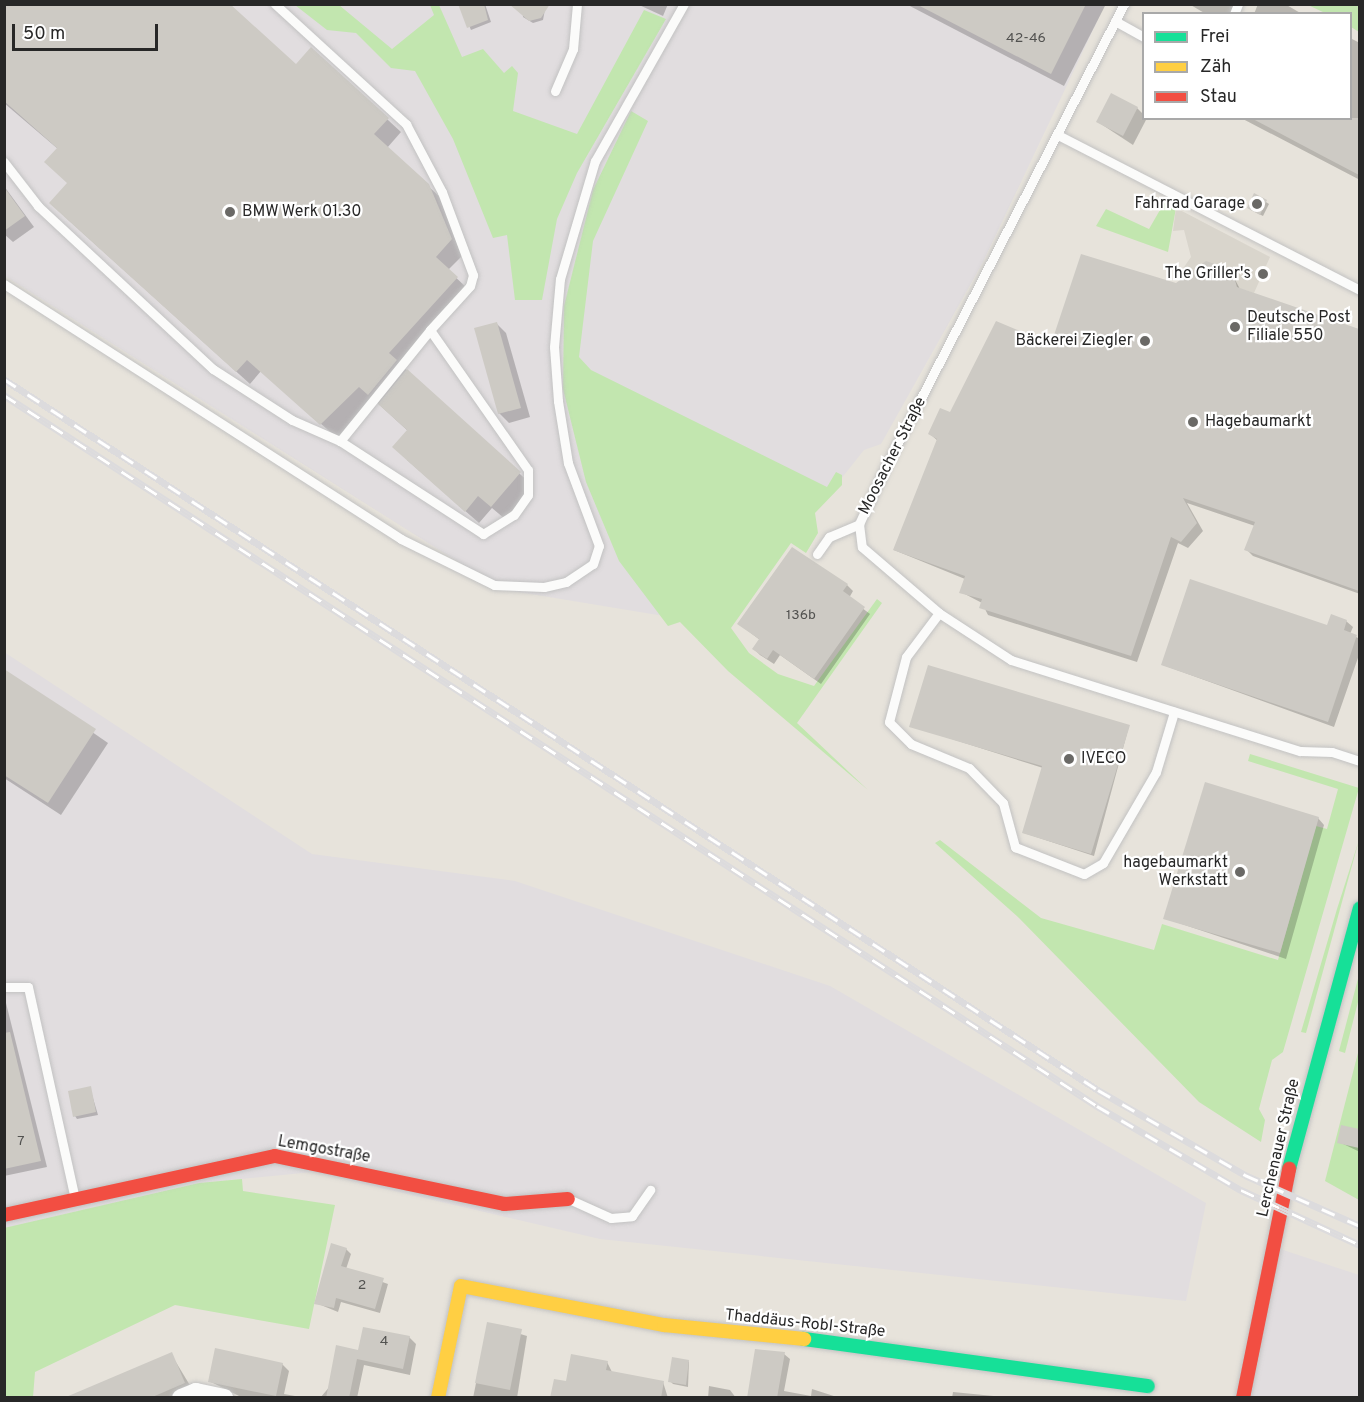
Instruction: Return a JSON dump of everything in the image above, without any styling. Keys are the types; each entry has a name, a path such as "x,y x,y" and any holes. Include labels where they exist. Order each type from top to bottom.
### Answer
{"street":[{"name":"Lerchenauer Straße","path":"1243,1398 1290,1163 1359,908"},
{"name":"Lemgostraße","path":"4,1215 275,1156 504,1204 568,1199"},
{"name":"Thaddäus-Robl-Straße","path":"438,1398 461,1286 664,1325 860,1345 1148,1386"},
{"path":"181,1398 196,1392 224,1398"}],"lane":[{"path":"275,4 406,124 442,192 473,275 470,286 430,330 340,441"},
{"path":"555,91 573,50 577,4"},
{"path":"4,284 401,539 481,579 511,588 544,587 587,569 599,546 568,463 558,401 554,347 561,279 595,161 684,4"},
{"name":"Moosacher Straße","path":"1124,4 1060,136 859,524 862,547 939,613 1011,660 1300,751 1332,752 1359,761"},
{"path":"1115,21 1142,36"},
{"path":"1060,136 1359,290"},
{"path":"4,162 38,206 213,369 316,434 340,441 483,534 514,515 528,495 528,470 430,330"},
{"path":"817,554 829,537 859,524"},
{"path":"939,613 906,657 889,722 911,744 969,768 1003,803 1015,847 1084,874 1103,863 1156,772 1174,712"},
{"path":"4,987 28,987 75,1199"},
{"path":"568,1199 611,1218 632,1216 650,1190"}],"shaded area":[{"path":"4,5 1105,5 983,262 881,444 864,450 798,533 682,619 501,589 5,276"},
{"path":"1176,208 1270,257 1254,293 1245,290 1240,301 1177,277 1191,257 1184,230 1173,231"},
{"path":"4,652 312,854 515,881 830,986 1206,1203 1186,1301 600,1239 313,1172 199,1183 5,1228"},
{"path":"1274,1247 1359,1275 1359,1397 1243,1398"}],"green space":[{"path":"295,5 339,5 392,49 434,15 430,5 439,5 462,57 483,49 504,73 512,66 518,73 513,111 577,134 644,10 666,19 577,173 557,219 542,300 515,300 507,235 493,238 453,139 415,71 391,68 356,33 327,30"},
{"path":"1308,5 1359,5 1359,32 1352,28 1352,12 1323,12"},
{"path":"631,111 648,121 593,241 579,357 591,370 827,487 836,472 842,475 842,485 815,513 818,533 806,553 791,543 731,628 749,653 778,674 814,686 877,599 882,603 797,723 868,790 728,671 680,622 668,626 619,561 586,482 563,389 564,306 593,190"},
{"path":"1164,203 1176,208 1168,252 1096,226 1106,209 1149,229"},
{"path":"1250,754 1359,788 1283,1052 1272,1060 1259,1109 1265,1120 1261,1142 1199,1102 1019,918 935,843 940,840 1041,918 1154,950 1162,924 1278,960 1316,826 1327,829 1338,789 1248,761"},
{"path":"1359,840 1306,1033 1301,1032 1337,909"},
{"path":"1359,975 1359,998 1345,1053 1339,1051"},
{"path":"1359,1049 1359,1200 1325,1181"},
{"path":"242,1179 243,1191 335,1205 309,1329 175,1305 35,1372 33,1397 5,1397 4,1228 199,1183"}],"building":[{"name":"BMW Werk 01.30","path":"4,4 230,4 296,64 311,47 389,118 374,134 429,184 452,239 436,257 458,277 389,353 397,360 368,395 359,387 320,425 247,360 236,372 49,203 67,183 44,162 57,148 4,101"},
{"path":"458,4 484,4 488,20 467,28"},
{"path":"509,4 550,4 541,18 529,21"},
{"path":"916,4 1086,4 1051,74"},
{"path":"1111,93 1138,107 1123,136 1096,122"},
{"path":"1352,118 1359,118 1359,175 1255,120 1352,120"},
{"path":"4,187 25,216 4,231"},
{"name":"Fahrrad Garage","path":"1254,193 1267,200 1260,215 1247,208"},
{"name":"Hagebaumarkt","path":"1081,254 1176,283 1206,261 1232,270 1237,287 1359,329 1359,591 1244,550 1255,522 1183,498 1197,523 1181,542 1171,537 1131,656 979,608 982,599 959,593 965,576 893,550 937,439 928,434 940,408 950,412 996,321 1051,344"},
{"path":"497,322 521,408 498,414 474,328"},
{"path":"407,369 521,472 491,507 478,496 465,512 392,447 407,430 378,404"},
{"path":"792,547 848,584 843,591 865,607 814,679 773,650 767,659 752,649 759,639 737,624"},
{"path":"1190,579 1327,625 1331,614 1347,620 1344,630 1357,635 1328,722 1161,665"},
{"name":"IVECO","path":"928,665 1130,725 1091,854 1022,833 1042,766 909,727"},
{"path":"4,669 96,729 48,803 4,775"},
{"name":"hagebaumarkt Werkstatt","path":"1205,782 1319,817 1280,953 1163,919"},
{"path":"10,1032 41,1161 4,1169 4,1033"},
{"path":"91,1086 96,1112 73,1117 68,1091"},
{"path":"1341,1125 1359,1129 1359,1148 1337,1143"},
{"path":"331,1243 347,1248 341,1266 384,1278 375,1309 336,1298 334,1308 314,1304"},
{"path":"487,1322 522,1329 510,1390 475,1383"},
{"path":"363,1327 410,1336 403,1369 357,1359 349,1398 326,1398 336,1345 358,1350"},
{"path":"215,1348 283,1363 276,1396 208,1382"},
{"path":"755,1349 785,1352 777,1398 747,1398"},
{"path":"172,1352 185,1383 150,1398 66,1397"},
{"path":"571,1354 608,1361 606,1370 664,1381 661,1398 550,1398 554,1379 566,1381"},
{"path":"672,1357 689,1360 686,1385 668,1382"}],"railway":[{"path":"4,379 1098,1090 1245,1175 1360,1226"},
{"path":"4,395 1097,1106 1241,1190 1360,1245"}],"traffic: fast":[{"path":"1289,1169 1360,908"},
{"path":"804,1339 1148,1386"}],"traffic: slow":[{"path":"438,1398 461,1286 664,1325 804,1339"}],"traffic: jam":[{"path":"4,1215 275,1156 504,1204 568,1199"},
{"path":"1243,1398 1289,1169"}],"place":[{"name":"Fahrrad Garage","path":"1257,204"},
{"name":"BMW Werk 01.30","path":"230,212"},
{"name":"The Griller's","path":"1263,274"},
{"name":"Deutsche Post Filiale 550","path":"1235,327"},
{"name":"Bäckerei Ziegler","path":"1145,341"},
{"name":"Hagebaumarkt","path":"1193,422"},
{"name":"IVECO","path":"1069,759"},
{"name":"hagebaumarkt Werkstatt","path":"1240,872"}]}
